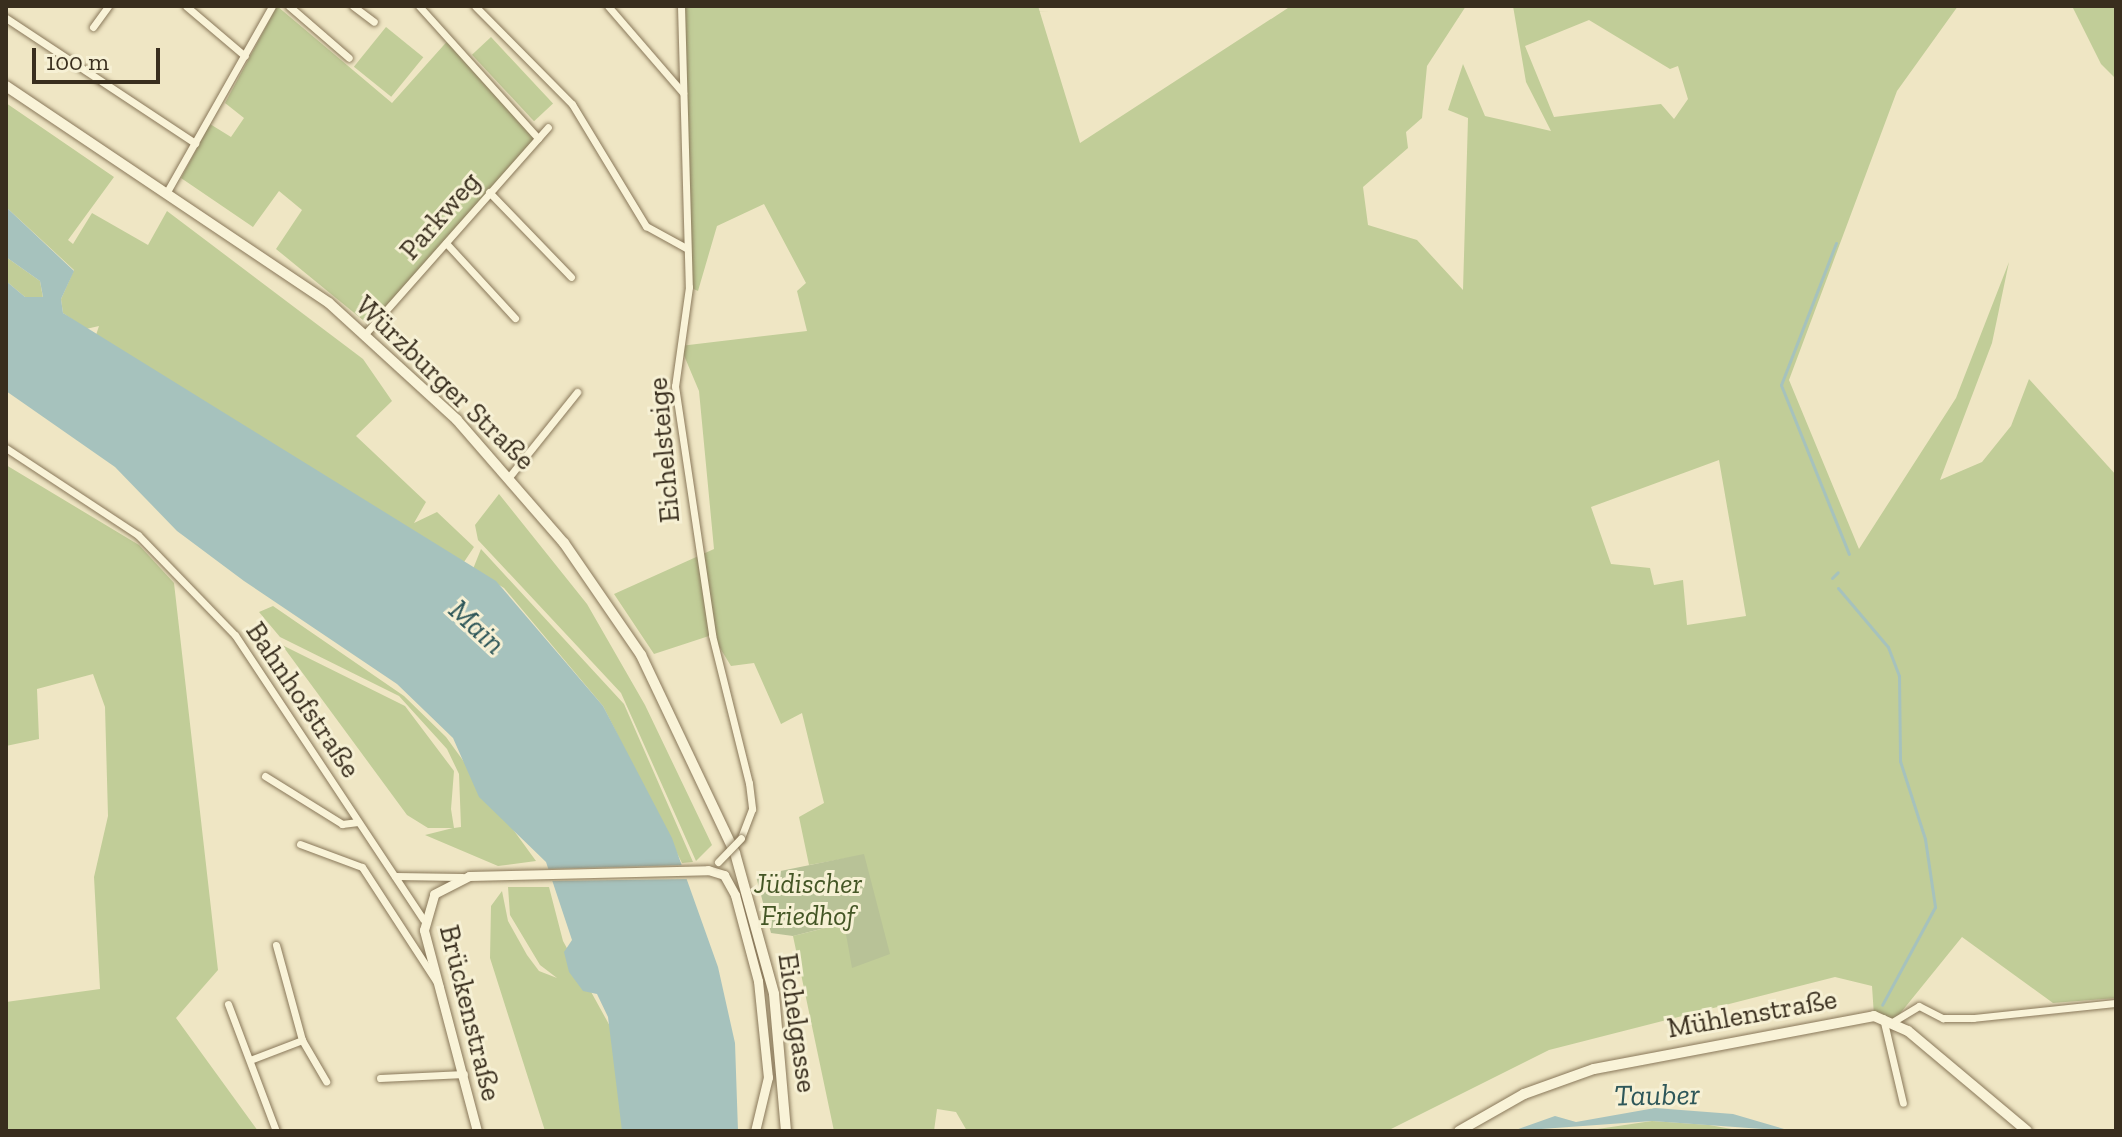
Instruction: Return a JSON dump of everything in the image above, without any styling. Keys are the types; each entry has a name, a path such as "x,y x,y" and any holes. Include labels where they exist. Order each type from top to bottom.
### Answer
{"main road":[{"name":"Würzburger Straße","path":"6,86 168,190 365,334 509,477 641,655 725,831"},
{"name":"Eichelgasse","path":"725,831 774,994 786,1131"},
{"path":"1882,1016 1894,1021 2027,1131"},
{"name":"Mühlenstraße","path":"1459,1131 1524,1094 1594,1069 1882,1016"}],"street":[{"path":"93,27 108,6"},
{"path":"186,6 245,56"},
{"path":"168,190 272,6"},
{"path":"289,6 349,58"},
{"path":"353,6 374,22"},
{"path":"419,6 538,138"},
{"path":"475,6 572,104 646,226 686,248"},
{"path":"608,6 683,93"},
{"name":"Eichelsteige","path":"681,6 686,248 678,420 712,635 749,783 752,809 741,838 714,868"},
{"path":"6,18 195,143"},
{"name":"Parkweg","path":"365,334 548,127"},
{"path":"489,192 571,277"},
{"path":"446,243 515,318"},
{"path":"509,477 577,392"},
{"name":"Bahnhofstraße","path":"6,448 138,535 199,596 266,676 423,919"},
{"path":"265,776 342,824 358,822"},
{"path":"300,844 362,867 440,987"},
{"path":"395,876 466,877 714,868 735,895 764,1018 768,1077 755,1131"},
{"name":"Brückenstraße","path":"466,877 434,894 423,919 477,1131"},
{"path":"276,945 302,1040 326,1081"},
{"path":"1894,1021 1919,1006 1943,1018 1973,1018 2116,1003"},
{"path":"228,1004 276,1131"},
{"path":"1882,1016 1903,1103"},
{"path":"250,1060 302,1040"},
{"path":"380,1078 464,1074"}],"green space":[{"path":"277,6 392,103 451,37 538,138 369,325 276,249 302,210 279,191 253,227 181,178 210,124 231,137 244,118 225,103"},
{"path":"679,6 1038,6 1080,143 1291,6 1466,6 1427,66 1422,118 1406,132 1408,148 1363,187 1368,225 1417,240 1463,290 1468,118 1448,110 1463,64 1485,116 1551,131 1526,82 1513,6 1958,6 1897,91 1789,380 1859,549 1956,398 2009,262 1992,343 1940,480 1982,462 2011,426 2029,379 2116,475 2116,998 2053,1003 1962,937 1894,1021 1874,1016 1872,986 1835,977 1549,1050 1387,1131 967,1131 956,1112 937,1109 934,1131 834,1131 793,936 845,923 864,855 809,865 799,817 824,803 802,713 781,724 754,663 731,666 712,635 654,654 614,594 714,549 699,391 680,346 807,331 797,291 806,283 764,204 717,226 698,291 689,287","holes":["1589,20 1670,69 1678,66 1688,99 1674,119 1661,104 1554,117 1525,46","1719,460 1746,616 1687,625 1683,580 1654,585 1650,568 1611,564 1591,507"]},
{"path":"2072,6 2116,6 2116,79 2101,64"},
{"path":"386,27 423,57 391,97 354,67"},
{"path":"491,37 553,104 534,121 472,55"},
{"path":"6,103 114,177 68,240 73,244 92,213 148,245 167,211 363,359 392,401 356,436 426,502 414,523 437,512 474,547 464,562 96,335 99,326 86,329 63,313 61,299 74,270 6,207"},
{"path":"6,257 40,281 43,298 25,297 6,281"},
{"path":"6,465 139,545 174,583 218,970 176,1018 258,1131 6,1131 6,1002 100,989 94,877 108,816 105,707 93,674 37,689 39,739 6,746"},
{"path":"499,494 587,604 645,705 712,845 696,861 621,693 478,540 475,525"},
{"path":"481,549 624,704 693,862 682,863 603,706 504,588 473,569"},
{"path":"273,606 404,696 446,737 536,861 498,866 425,835 453,828 428,828 407,815 282,645 405,706 454,771 451,809 454,828 461,827 459,774 447,749 399,696 280,637 259,612"},
{"name":"Jüdischer Friedhof","path":"864,854 890,954 852,968 844,923 793,936 771,933 756,876"},
{"path":"508,887 549,887 563,941 611,1028 623,1131 545,1131 490,958 491,906 502,891 508,921 527,955 539,971 557,978 540,965 510,915"},
{"path":"1652,1121 1709,1125 1743,1131 1584,1131"}],"water":[{"name":"Main","path":"6,207 74,271 61,299 63,313 496,581 603,706 672,838 718,967 735,1043 738,1131 622,1131 608,1017 597,994 583,991 569,972 564,952 572,940 546,862 479,797 453,738 397,684 244,581 177,531 115,467 6,391 6,281 25,297 43,297 40,281 6,257"},
{"path":"1655,1108 1733,1114 1791,1131 1652,1121 1513,1131 1555,1116 1576,1122"}],"pier":[{"path":"687,865 692,879 550,881 544,869"}],"waterway":[{"path":"1836,243 1781,385 1849,554"},
{"path":"1832,578 1838,572"},
{"path":"1838,588 1888,647 1899,676 1900,761 1925,839 1935,907 1882,1005"}],"water label":[{"name":"Tauber","path":"1657,1095"}]}
